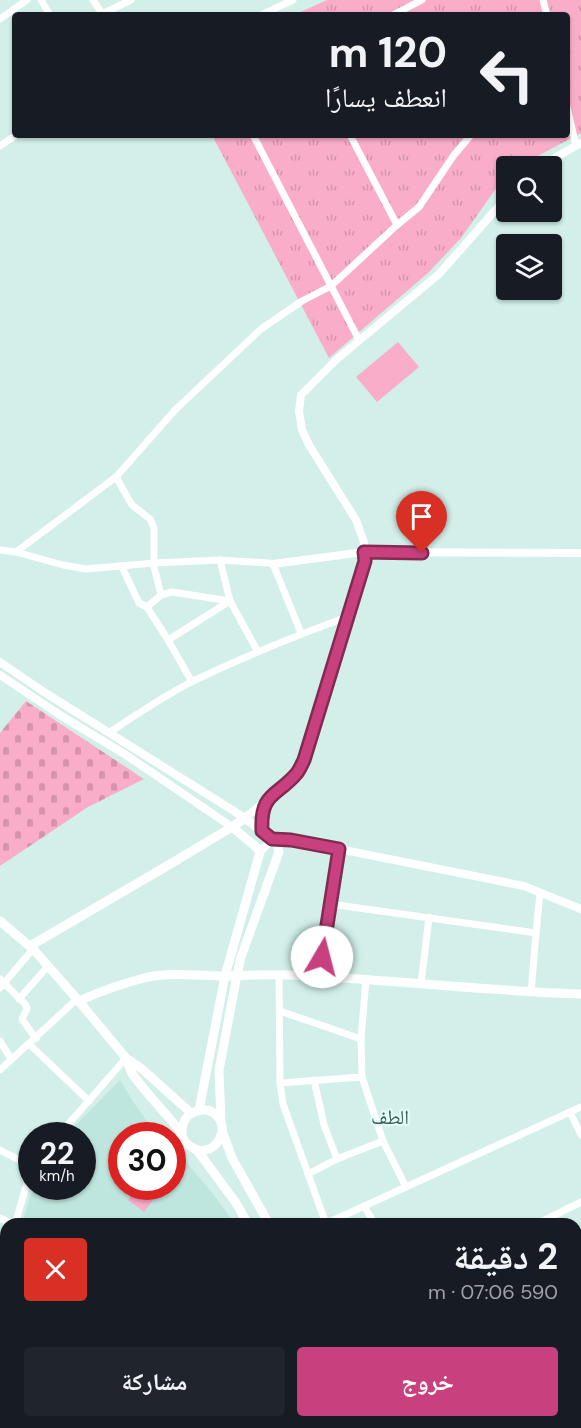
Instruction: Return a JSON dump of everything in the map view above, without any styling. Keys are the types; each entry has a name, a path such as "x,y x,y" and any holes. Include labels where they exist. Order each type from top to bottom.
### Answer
{"main road":[{"path":"262,831 263,810 267,800"},
{"path":"31,947 245,818 277,843 279,852 241,957 219,1070 221,1139 208,1149 197,1150"},
{"path":"185,1122 195,1112 225,976 260,852 232,827"},
{"path":"0,921 31,947 126,1058 195,1112 209,1111 221,1122"},
{"path":"78,1000 149,977 194,975 279,975 366,979 531,993 581,994"},
{"path":"126,1058 131,1073 172,1122"},
{"path":"222,1132 232,1158 266,1218"},
{"path":"186,1143 197,1150 245,1218"}],"street":[{"path":"0,19 27,0"},
{"path":"106,12 131,0"},
{"path":"267,12 293,0"},
{"path":"399,12 422,0"},
{"path":"558,156 578,145 570,117"},
{"path":"255,138 359,340"},
{"path":"352,138 397,225"},
{"path":"16,552 116,477 175,410 261,329 302,301 331,286 419,207 454,155 468,138"},
{"path":"0,662 245,818 267,800 296,773 304,760 365,561 364,542 356,520 302,430 299,411 301,395 337,359 440,274 496,210"},
{"path":"116,477 132,505 150,519 154,528 153,563 161,595"},
{"path":"0,550 16,552 63,566 86,569 220,560 273,564 364,552 581,553"},
{"path":"220,560 230,601 258,652"},
{"path":"273,564 301,633"},
{"path":"122,567 139,603 147,607 192,682"},
{"path":"147,607 161,595 172,592 230,601"},
{"path":"168,640 230,601"},
{"path":"110,732 148,706 192,682 301,633 347,617"},
{"path":"0,675 126,755 232,827"},
{"path":"260,852 272,839 291,840 524,886 581,909"},
{"path":"321,977 339,849"},
{"path":"531,993 540,893"},
{"path":"330,904 536,933"},
{"path":"421,984 429,917"},
{"path":"31,947 1,983 27,1008 22,1021 36,1038"},
{"path":"19,999 48,966"},
{"path":"279,975 280,1083 283,1104 323,1218"},
{"path":"366,979 361,1039 362,1077 383,1141 406,1187"},
{"path":"0,1070 78,1000"},
{"path":"280,1011 361,1039"},
{"path":"0,1041 11,1059"},
{"path":"29,1044 89,1101"},
{"path":"70,1122 126,1058"},
{"path":"280,1083 362,1077"},
{"path":"315,1080 324,1125 338,1160"},
{"path":"338,1218 581,1107"},
{"path":"570,1112 581,1135"},
{"path":"308,1174 383,1141"},
{"path":"0,1150 18,1159"},
{"path":"16,1218 21,1200"},
{"path":"549,1218 581,1202"},
{"path":"364,1206 371,1218"}],"shaded area":[{"path":"120,1080 147,1122 108,1122 108,1200 186,1200 186,1162 231,1218 24,1218 29,1200 96,1200 96,1122 79,1122"}],"green space":[{"path":"327,0 581,0 581,133 538,156 496,156 496,189 461,238 428,273 329,358 214,138 570,138 570,12 301,12"},
{"path":"398,342 419,367 377,402 356,377"},
{"path":"26,701 144,779 88,807 0,866 0,733"},
{"path":"128,1200 153,1200 144,1212"}],"district":[{"name":"الطف","path":"390,1117"}],"route":[{"path":"322,957 339,849 291,840 272,839 262,831 263,810 267,800 296,773 304,760 365,561 364,552 422,553"}]}
